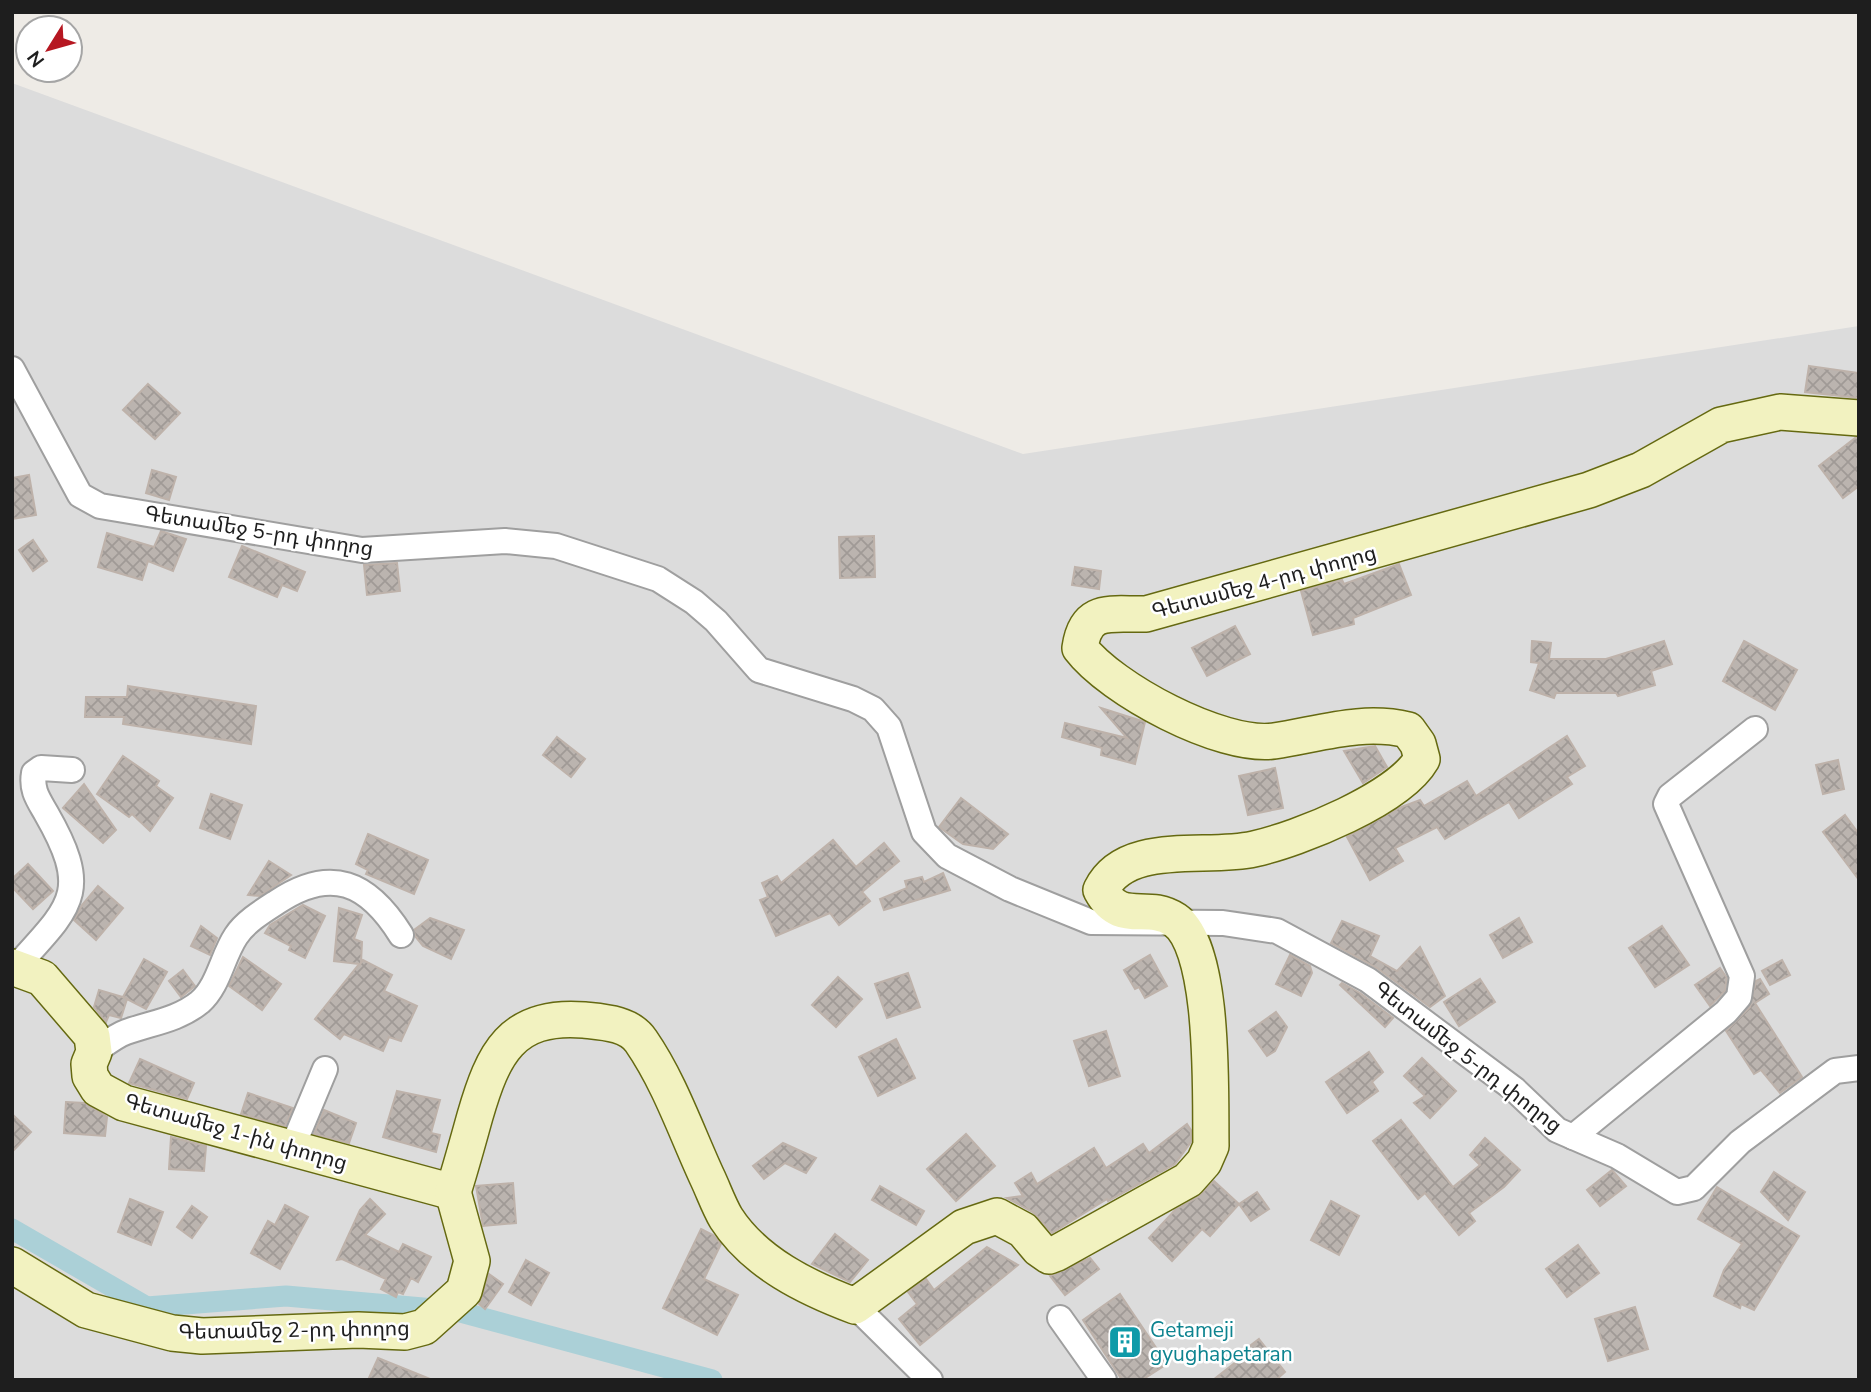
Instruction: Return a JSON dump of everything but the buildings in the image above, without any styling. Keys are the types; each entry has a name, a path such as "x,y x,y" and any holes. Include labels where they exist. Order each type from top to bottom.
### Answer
{"street":[{"name":"Գետամեջ 5-րդ փողոց","path":"12,369 80,495 100,506 362,551 505,541 556,546 658,579 694,602 716,621 759,670 853,699 873,709 889,727 924,832 947,856 1010,889 1091,922 1223,923 1277,931 1368,980 1514,1089 1557,1130 1617,1156 1677,1192 1694,1188 1740,1142 1835,1071 1859,1069"},
{"name":"Գետամեջ 4-րդ փողոց","path":"1179,923 1164,913 1119,911 1109,905 1101,890 1107,877 1128,862 1152,855 1181,856 1255,849 1314,828 1392,791 1415,771 1422,759 1418,744 1408,730 1387,725 1359,725 1271,741 1216,733 1187,722 1094,666 1080,648 1082,632 1089,620 1101,615 1146,614 1589,490 1641,470 1721,425 1780,412 1859,418"},
{"path":"1573,1136 1695,1038 1738,997 1742,976 1666,804 1670,796 1755,729"},
{"path":"14,967 68,904 73,886 71,862 34,794 34,773 41,768 72,770"},
{"path":"94,1052 123,1033 184,1014 202,1000 212,989 236,936 244,927 278,901 307,885 322,881 354,889 387,913 401,935"},
{"path":"855,1306 964,1227 997,1216 1023,1230 1039,1249 1049,1256 1188,1180 1205,1162 1211,1146 1210,1033 1198,970 1189,940 1179,923"},
{"name":"Գետամեջ 1-ին փողոց","path":"14,967 42,978 92,1036 94,1052 89,1064 90,1076 98,1089 124,1103 453,1192"},
{"path":"453,1192 484,1084 495,1058 515,1035 539,1022 570,1019 613,1023 639,1038 666,1086 726,1218 754,1250 783,1272 855,1306 930,1380"},
{"path":"292,1149 325,1069"},
{"name":"Գետամեջ 2-րդ փողոց","path":"12,1265 86,1310 172,1333 202,1336 358,1330 405,1332 424,1326 464,1292 472,1261 453,1192"},
{"path":"1060,1318 1104,1380"}],"shaded area":[{"path":"12,83 1023,454 1859,326 1859,1380 12,1380"}],"waterway":[{"path":"12,1229 147,1307 286,1296 457,1311 712,1380"}],"place":[{"name":"Getameji gyughapetaran","path":"1125,1342"}]}
